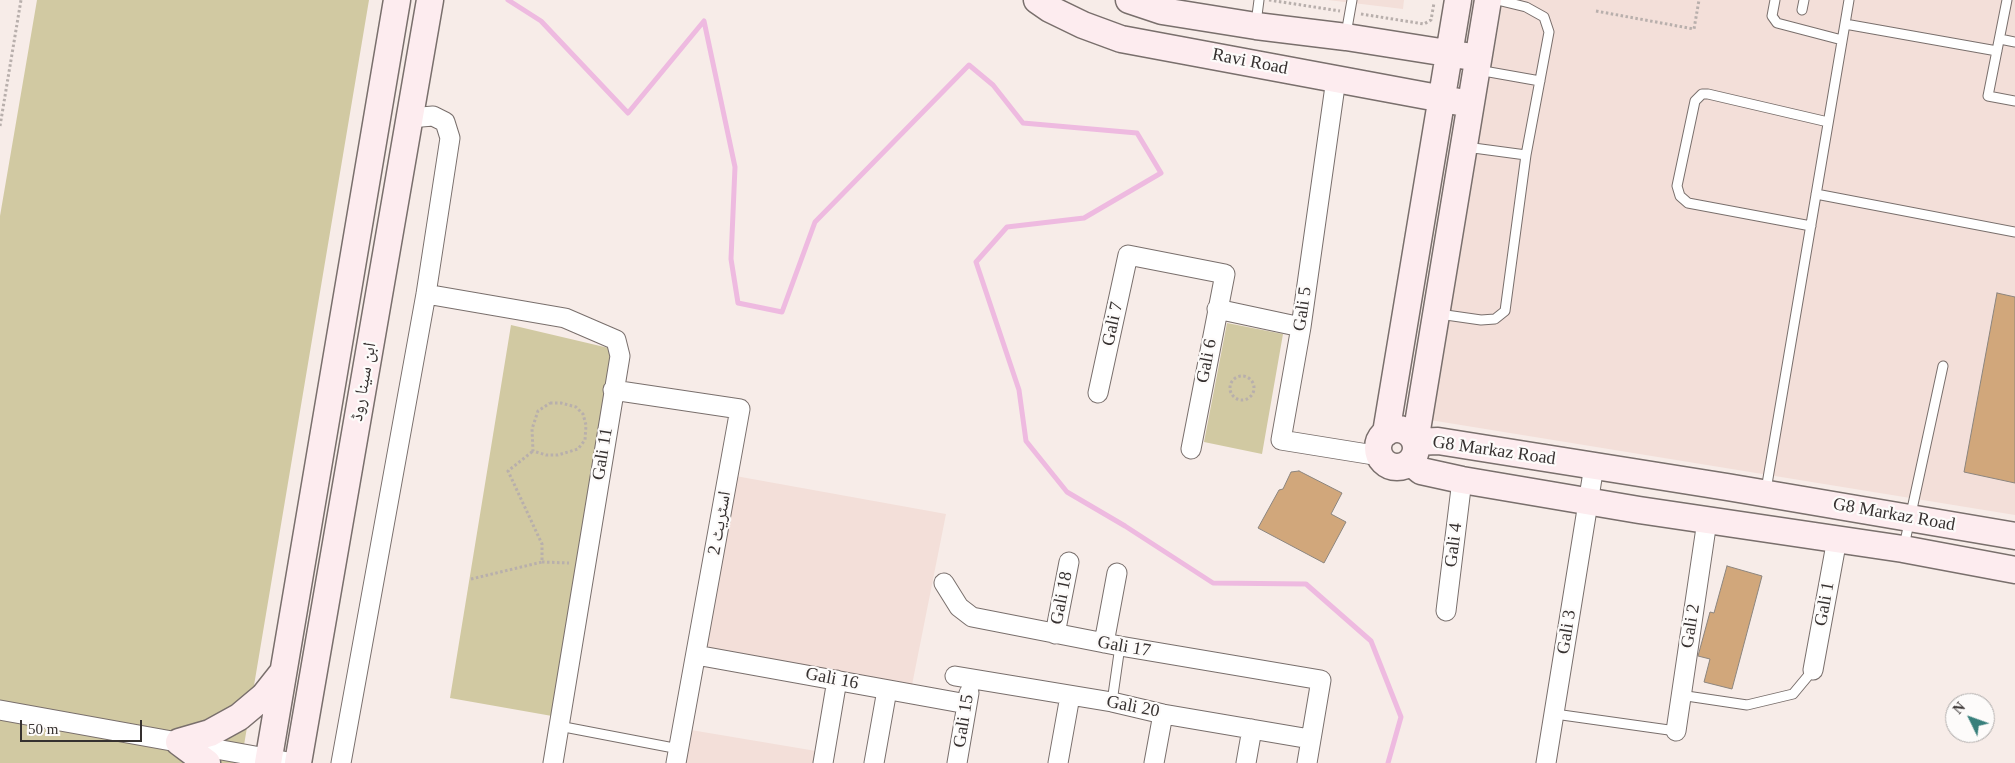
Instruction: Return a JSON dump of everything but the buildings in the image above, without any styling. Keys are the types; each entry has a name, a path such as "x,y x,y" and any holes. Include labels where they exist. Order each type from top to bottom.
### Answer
{"street":[{"name":"ابن سینا روڈ","path":"282,762 284,670 398,0"},
{"name":"ابن سینا روڈ","path":"282,762 410,118 430,0"},
{"name":"Ravi Road","path":"1037,0 1083,26 1121,39 1470,104"},
{"name":"Ravi Road","path":"1129,0 1162,11 1256,26 1346,36 1450,54 1477,64"},
{"path":"1412,452 1402,466 1389,465 1383,444 1458,0"},
{"name":"G8 Markaz Road","path":"1488,0 1412,452 1421,471 1587,502 1903,548 2015,570"},
{"name":"Gali 5","path":"1336,78 1301,327 1281,440 1383,444"},
{"path":"341,763 426,294 450,138 446,122 433,116 410,118"},
{"name":"Gali 7","path":"1098,393 1128,255 1225,274"},
{"name":"Gali 6","path":"1191,449 1225,274"},
{"name":"Gali 11","path":"426,294 565,318 616,340 620,356 553,763"},
{"path":"1217,309 1301,327"},
{"name":"اسٹریٹ 2","path":"613,390 740,409 678,756"},
{"name":"G8 Markaz Road","path":"1412,452 1438,441 1765,493 2015,536"},
{"name":"Gali 3","path":"1546,763 1594,466"},
{"name":"Gali 4","path":"1446,611 1462,480"},
{"path":"1714,522 1727,487"},
{"name":"Gali 2","path":"1676,731 1680,695 1714,522"},
{"path":"1956,559 1963,527"},
{"name":"Gali 1","path":"1813,670 1837,539"},
{"name":"Gali 18","path":"1055,634 1069,562"},
{"path":"1112,645 1117,573"},
{"name":"Gali 17","path":"944,583 959,607 972,617 1112,645 1321,680 1310,739"},
{"name":"Gali 16","path":"696,655 967,704"},
{"path":"179,742 210,733 239,717 264,696 284,670"},
{"name":"Gali 20","path":"963,677 1112,702 1163,714 1310,739"},
{"name":"Gali 15","path":"957,763 967,704 963,677"},
{"path":"823,763 837,680"},
{"path":"874,763 888,690"},
{"path":"1058,763 1070,696"},
{"path":"0,710 282,762"},
{"path":"1154,763 1163,714"},
{"path":"1246,763 1252,729"},
{"path":"1307,763 1310,739"},
{"path":"179,742 207,763"}],"lane":[{"path":"1256,26 1259,0"},
{"path":"1346,36 1352,0"},
{"path":"1436,314 1481,320 1495,319 1504,310 1526,155 1549,32 1544,17 1526,7 1497,0"},
{"path":"1775,0 1772,16 1777,23 1842,40"},
{"path":"1802,10 1804,0"},
{"path":"1765,493 1849,0"},
{"path":"2007,0 1988,96 2015,101"},
{"path":"1845,24 1997,51"},
{"path":"2000,39 2015,42"},
{"path":"1477,64 1540,81"},
{"path":"1811,226 1688,203 1680,196 1677,186 1695,101 1702,94 1828,122"},
{"path":"1463,147 1526,155"},
{"path":"1816,194 2015,232"},
{"path":"1903,548 1943,366"},
{"path":"1112,645 1112,702"},
{"path":"1680,695 1747,705 1793,694 1813,670"},
{"path":"1555,714 1676,731"},
{"path":"559,726 678,756"}],"path":[{"path":"0,126 21,0"},
{"path":"1596,11 1694,29 1699,0"},
{"path":"1238,376 1250,378 1254,385 1253,393 1248,398 1237,398 1230,389 1232,382 1238,376"},
{"path":"1224,380 1232,382"},
{"path":"550,403 561,403 576,408 583,414 586,425 585,440 578,449 558,455 533,452 532,429 538,411 550,403"},
{"path":"533,452 508,471 542,544 542,562"},
{"path":"471,579 542,562 585,563"}],"shaded area":[{"path":"37,0 369,0 241,763 0,763 0,216"},
{"path":"1328,0 1404,0 1403,9"},
{"path":"1503,0 2015,0 2015,515 1430,420"},
{"path":"1227,323 1283,334 1262,454 1204,442"},
{"path":"511,325 613,349 552,716 450,698"},
{"path":"730,475 946,514 911,690 700,651"},
{"path":"685,729 822,752 820,763 679,763"}],"waterway":[{"path":"508,0 541,21 628,113 704,21 735,167 731,259 738,303 782,312 815,222 969,65 993,85 1023,123 1137,133 1161,173 1084,218 1007,227 976,262 1019,390 1026,441 1067,492 1125,526 1213,583 1306,584 1371,641 1401,717 1388,763"}]}
